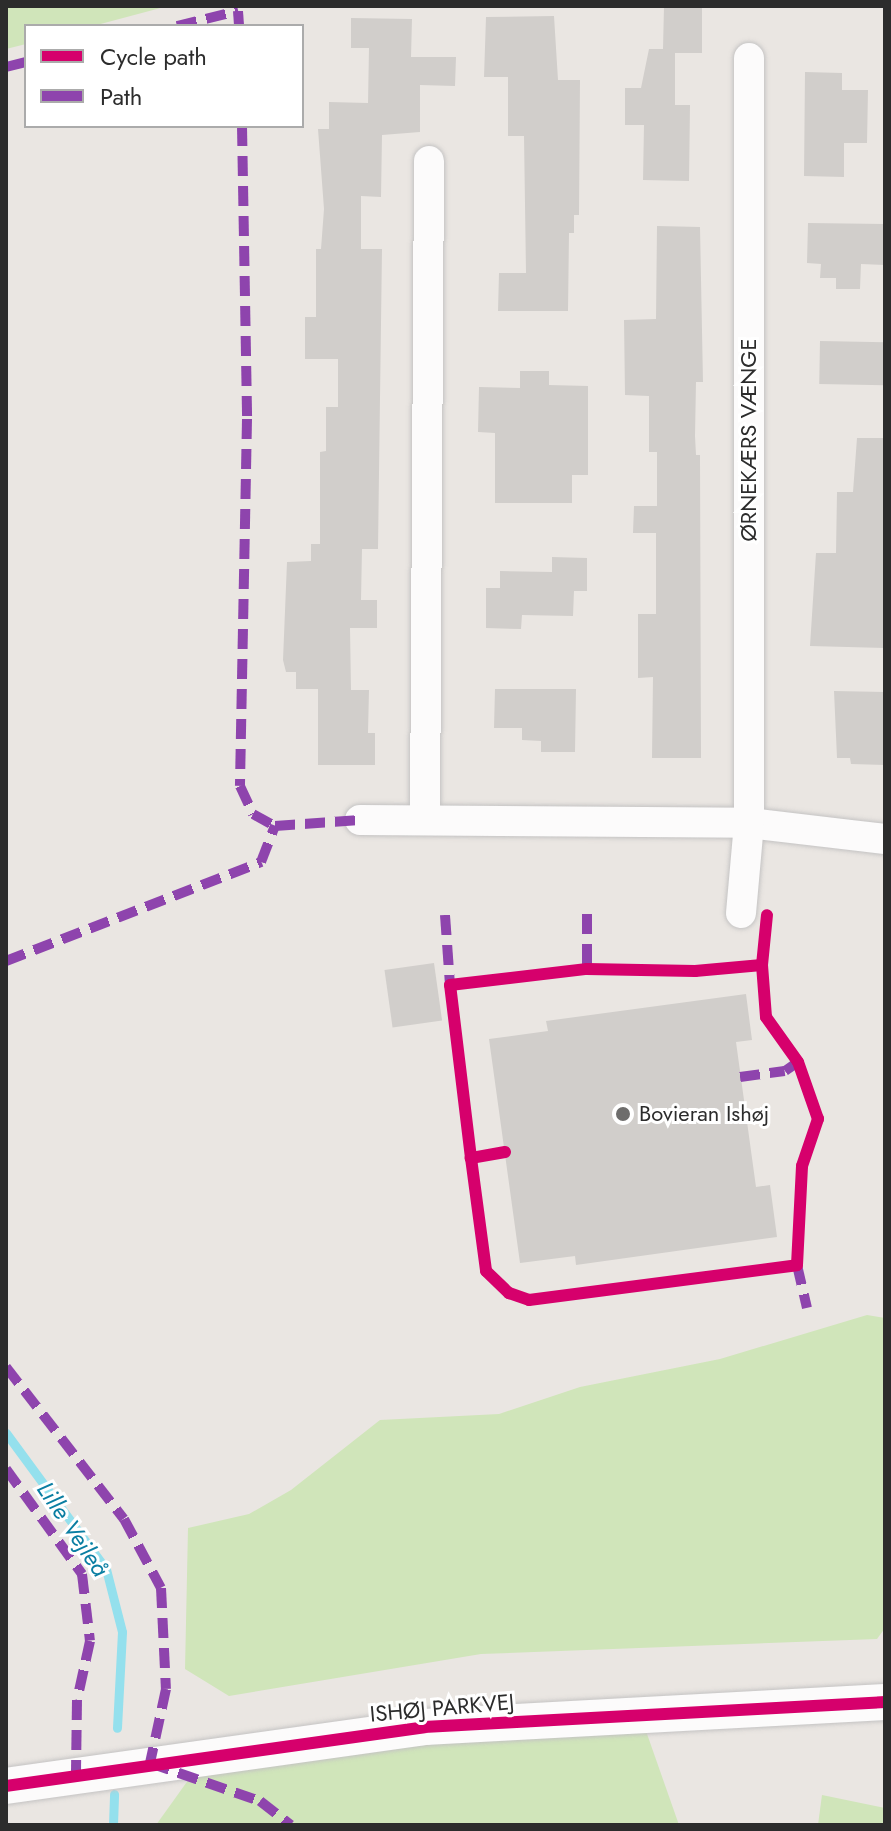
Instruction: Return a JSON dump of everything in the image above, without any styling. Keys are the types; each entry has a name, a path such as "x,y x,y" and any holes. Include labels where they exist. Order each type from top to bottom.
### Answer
{"street":[{"name":"ØRNEKÆRS VÆNGE","path":"741,913 749,823 749,58"},
{"path":"425,817 429,161"},
{"path":"360,820 425,817 749,823 885,839"},
{"name":"ISHØJ PARKVEJ","path":"6,1786 424,1727 885,1702"}],"green space":[{"path":"6,6 168,6 100,24 24,24 24,44 6,49"},
{"path":"867,1315 885,1318 885,1628 877,1639 481,1654 229,1696 185,1669 188,1528 249,1514 291,1490 380,1420 499,1414 580,1387 720,1359"},
{"path":"646,1731 679,1825 156,1825 194,1772 461,1741"},
{"path":"822,1795 885,1808 885,1825 818,1825"}],"building":[{"path":"664,6 702,6 702,53 675,53 675,105 690,105 689,181 643,180 644,125 625,125 625,88 641,88 649,49 663,49"},
{"path":"554,16 558,80 580,80 579,215 574,215 574,233 569,233 568,311 498,311 499,273 526,273 524,136 508,136 508,77 484,77 486,17"},
{"path":"351,18 412,19 411,57 456,57 455,86 420,85 420,132 382,135 381,197 361,196 361,249 382,249 378,549 362,549 361,600 377,600 377,628 350,628 351,690 369,690 368,733 375,733 375,765 318,765 318,689 296,689 296,672 286,672 283,660 287,562 311,561 311,544 320,544 320,452 326,451 326,407 338,407 338,359 305,359 305,317 316,317 316,249 321,249 324,209 318,129 329,129 329,102 368,103 369,48 351,48"},
{"path":"805,72 842,73 842,90 868,90 867,143 844,143 844,177 804,176"},
{"path":"808,223 885,224 885,265 861,264 860,289 836,289 836,278 820,278 821,264 807,263"},
{"path":"657,226 700,227 703,382 696,382 695,436 696,455 700,455 701,758 652,758 653,677 638,678 638,614 656,614 656,533 633,533 634,506 657,506 657,452 649,452 649,396 625,395 624,320 656,319"},
{"path":"820,341 885,342 884,385 819,384"},
{"path":"520,371 549,371 549,385 588,386 588,475 572,475 572,503 495,503 495,433 478,432 479,387 520,388"},
{"path":"857,438 885,438 885,648 810,646 816,553 836,553 837,492 853,492"},
{"path":"552,557 587,558 587,591 574,591 573,616 522,615 521,629 486,628 486,588 500,588 500,571 552,572"},
{"path":"495,689 576,689 575,752 541,752 541,741 522,740 522,728 494,728"},
{"path":"834,691 885,692 885,765 851,764 850,758 837,758"},
{"path":"434,963 442,1020 393,1027 384,970"},
{"name":"Bovieran Ishøj","path":"746,994 752,1040 736,1042 756,1187 770,1185 777,1237 576,1265 575,1256 520,1263 489,1039 548,1031 546,1021"}],"waterway":[{"name":"Lille Vejleå","path":"6,1433 106,1569 122,1632 117,1728"},
{"name":"Lille Vejleå","path":"113,1825 114,1794"}],"marked path":[{"path":"185,24 238,11 239,24"},
{"path":"6,67 24,62"},
{"path":"242,128 247,419 240,786 253,814 275,826 360,820"},
{"path":"6,961 261,862 275,826"},
{"path":"587,914 587,969"},
{"path":"445,915 450,985"},
{"path":"740,1077 785,1071 798,1062"},
{"path":"797,1265 807,1308"},
{"path":"6,1367 124,1519 161,1588 166,1689 150,1763 260,1801 291,1825"},
{"path":"6,1469 82,1574 90,1641 77,1700 76,1773"}],"cycle path":[{"path":"505,1152 471,1158 450,985 587,969 695,971 762,965 767,915"},
{"path":"471,1158 486,1271 509,1293 529,1300 797,1265 802,1166 818,1119 798,1062 766,1017 762,965"},
{"path":"6,1786 424,1727 885,1702"}],"place":[{"name":"Bovieran Ishøj","path":"623,1114"}]}
